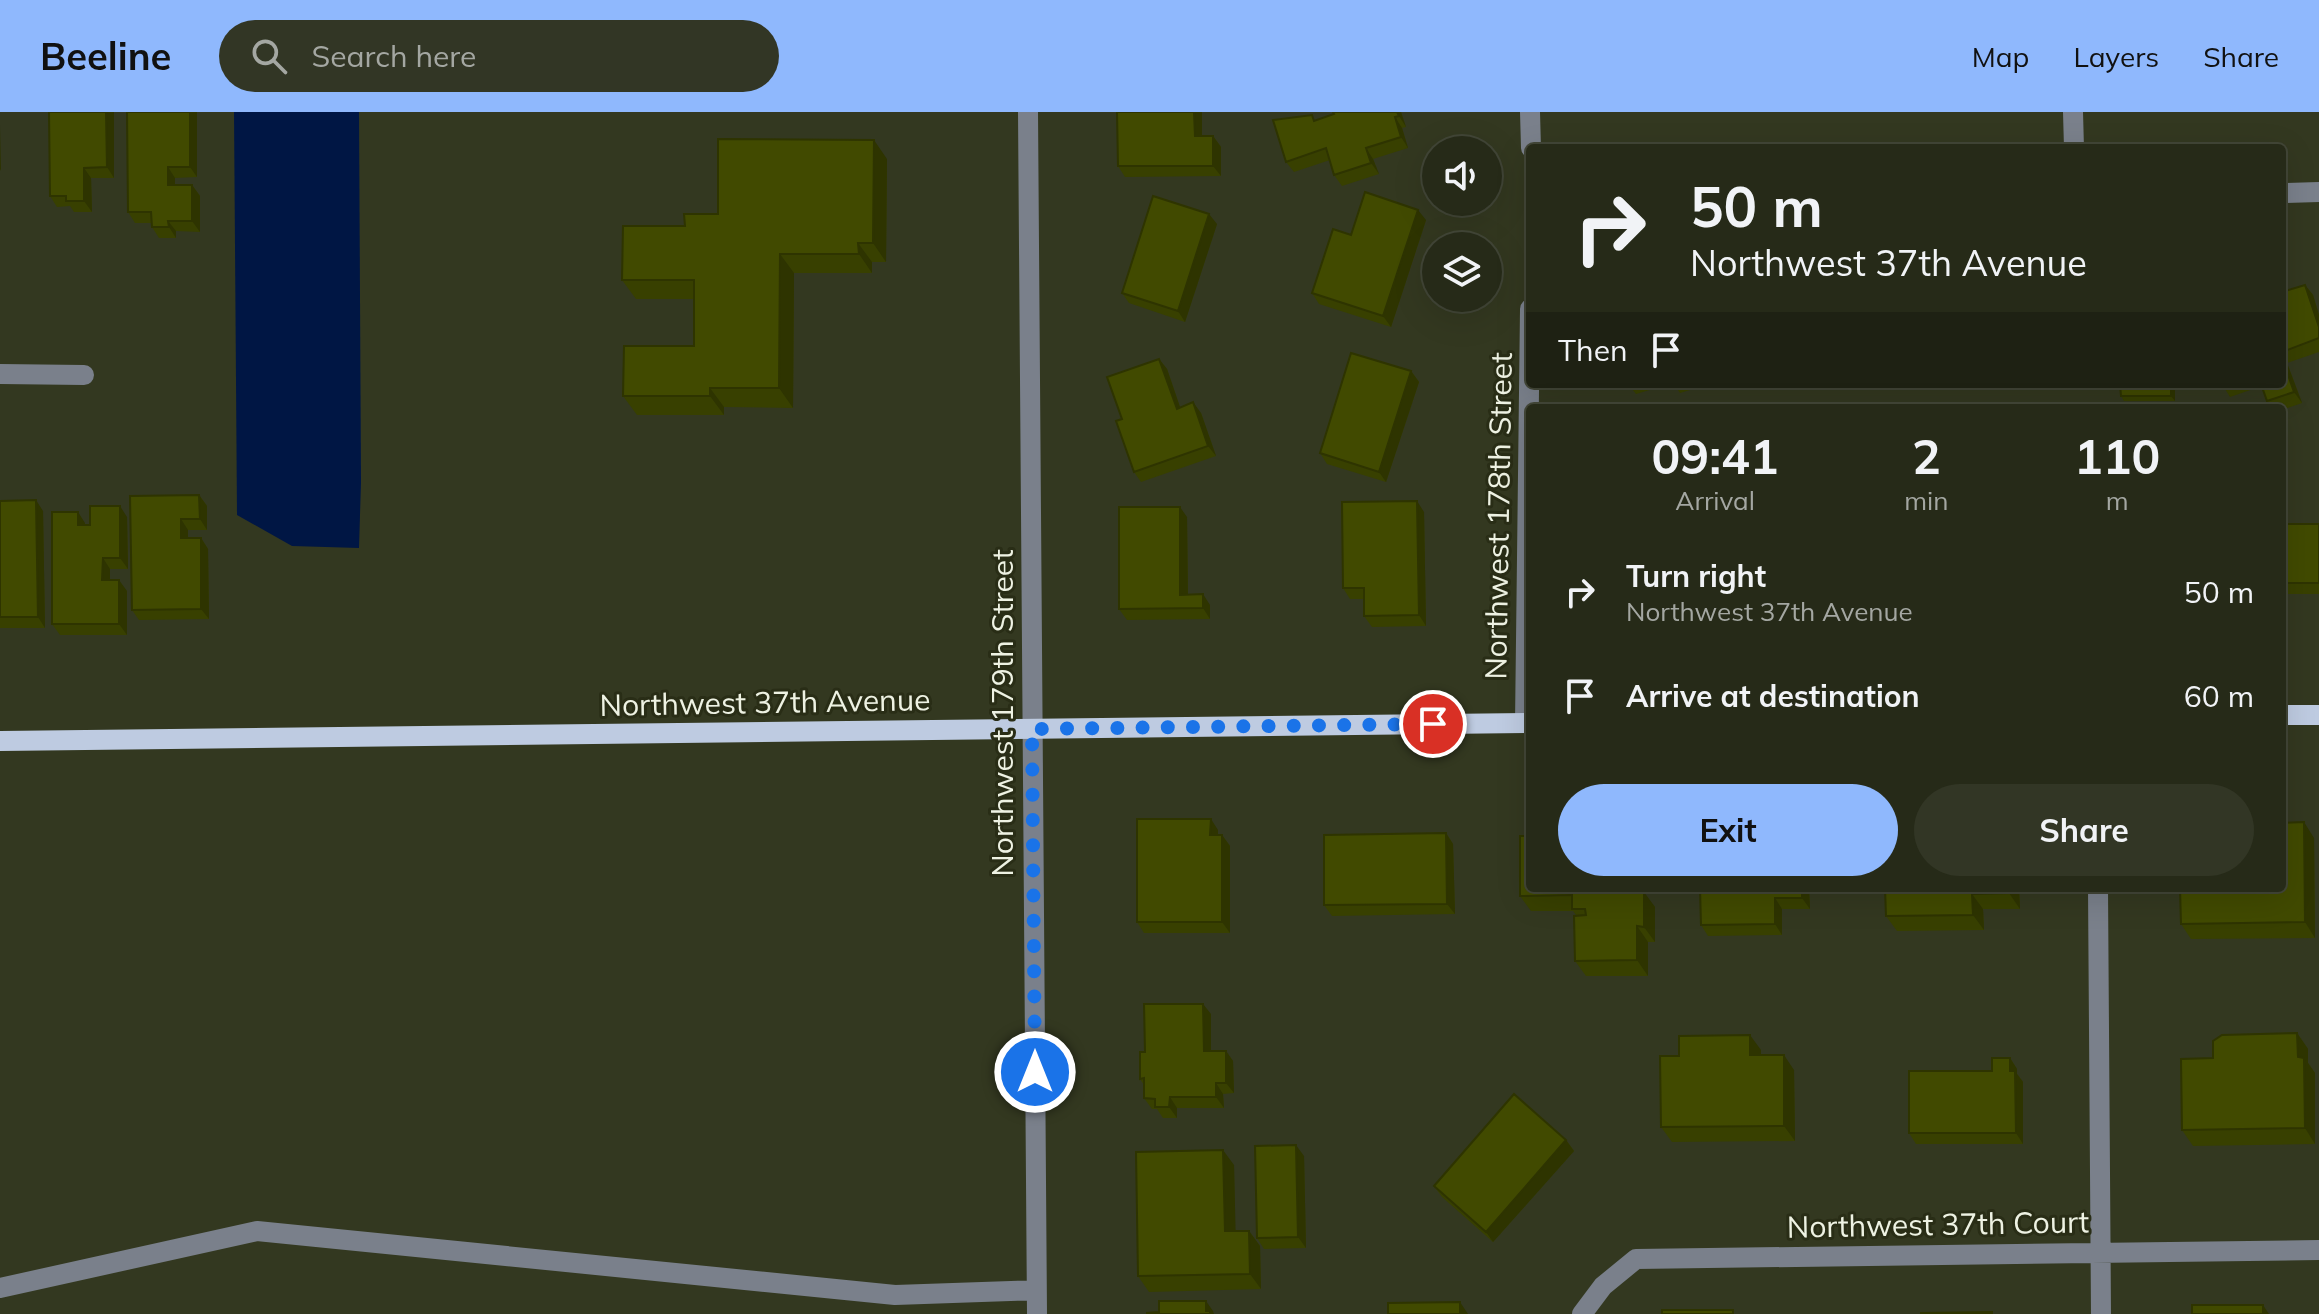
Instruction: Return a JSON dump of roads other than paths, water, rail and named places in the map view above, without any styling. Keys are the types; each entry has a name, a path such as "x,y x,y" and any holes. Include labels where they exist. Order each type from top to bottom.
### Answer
{"main road":[{"path":"2286,715 2319,715"},
{"name":"Northwest 37th Avenue","path":"0,741 1526,723"}],"street":[{"name":"Northwest 179th Street","path":"1028,112 1037,1314"},
{"path":"1530,112 1531,144"},
{"path":"2073,112 2074,144"},
{"path":"2286,193 2319,192"},
{"path":"0,374 84,375"},
{"path":"2098,892 2101,1314"},
{"path":"0,1288 257,1231 895,1295 1036,1290"},
{"name":"Northwest 37th Court","path":"1582,1314 1603,1286 1636,1259 2319,1250"}],"water":[{"path":"234,112 359,112 359,548 292,546 237,515"}]}
